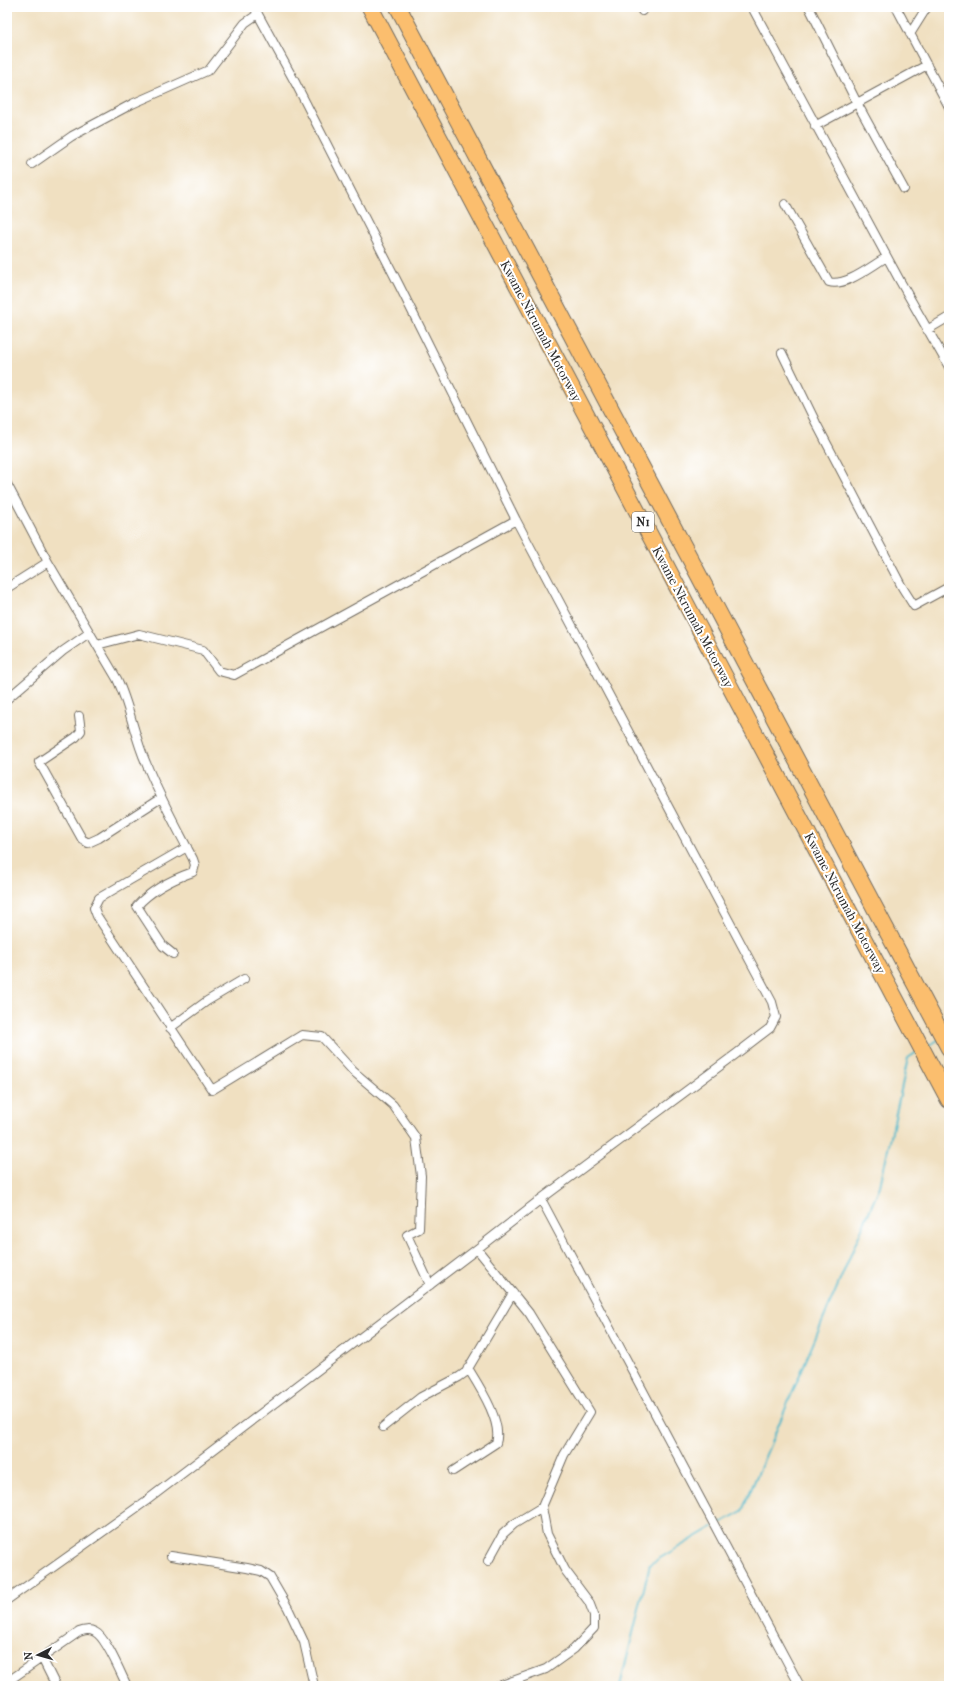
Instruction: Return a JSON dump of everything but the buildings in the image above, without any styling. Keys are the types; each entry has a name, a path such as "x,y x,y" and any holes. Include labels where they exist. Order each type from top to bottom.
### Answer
{"highway":[{"name":"Kwame Nkrumah Motorway","path":"370,7 949,1100"},
{"name":"Kwame Nkrumah Motorway","path":"398,7 948,1046"}],"street":[{"path":"752,7 886,257 949,368"},
{"path":"809,7 857,103 904,189"},
{"path":"896,7 949,107"},
{"path":"910,34 927,7"},
{"path":"7,1600 146,1501 478,1249 541,1199 770,1028 776,1017 772,1002 516,520 399,285 256,10 209,70 132,104 72,136 32,164"},
{"path":"815,126 927,65"},
{"path":"785,204 829,282 836,284 844,282 886,257"},
{"path":"927,330 949,317"},
{"path":"782,353 816,423 902,587 914,606 949,587"},
{"path":"7,484 48,562 124,693 145,763 161,798 194,859 195,865 193,872 182,876 146,896 136,906 163,946 173,954"},
{"path":"97,645 139,634 203,650 219,671 234,675 516,520"},
{"path":"7,588 48,562"},
{"path":"7,699 63,651 89,633"},
{"path":"80,716 81,731 76,737 39,762 82,839 88,843 99,838 161,798"},
{"path":"187,847 99,898 94,908 97,916 212,1090 302,1035 322,1036 353,1071 393,1105 416,1138 421,1176 419,1229 407,1235 430,1285"},
{"path":"170,1028 208,1001 244,979"},
{"path":"541,1199 800,1686"},
{"path":"478,1249 529,1313 590,1412 564,1455 542,1507 547,1534 564,1570 589,1602 594,1615 594,1628 574,1649 546,1669 500,1686"},
{"path":"383,1427 421,1397 460,1377 468,1368 513,1293"},
{"path":"453,1471 496,1443 497,1440 497,1430 492,1410 468,1368"},
{"path":"488,1561 503,1534 514,1524 542,1507"},
{"path":"171,1556 247,1568 261,1572 270,1577 288,1608 304,1642 314,1686"},
{"path":"7,1682 79,1632 88,1630 96,1632 105,1644 127,1686"},
{"path":"42,1658 56,1686"}],"waterway":[{"path":"928,1046 938,1040"},
{"path":"717,1525 742,1511 880,1186 908,1058 917,1052"},
{"path":"620,1686 650,1564 713,1527"}]}
